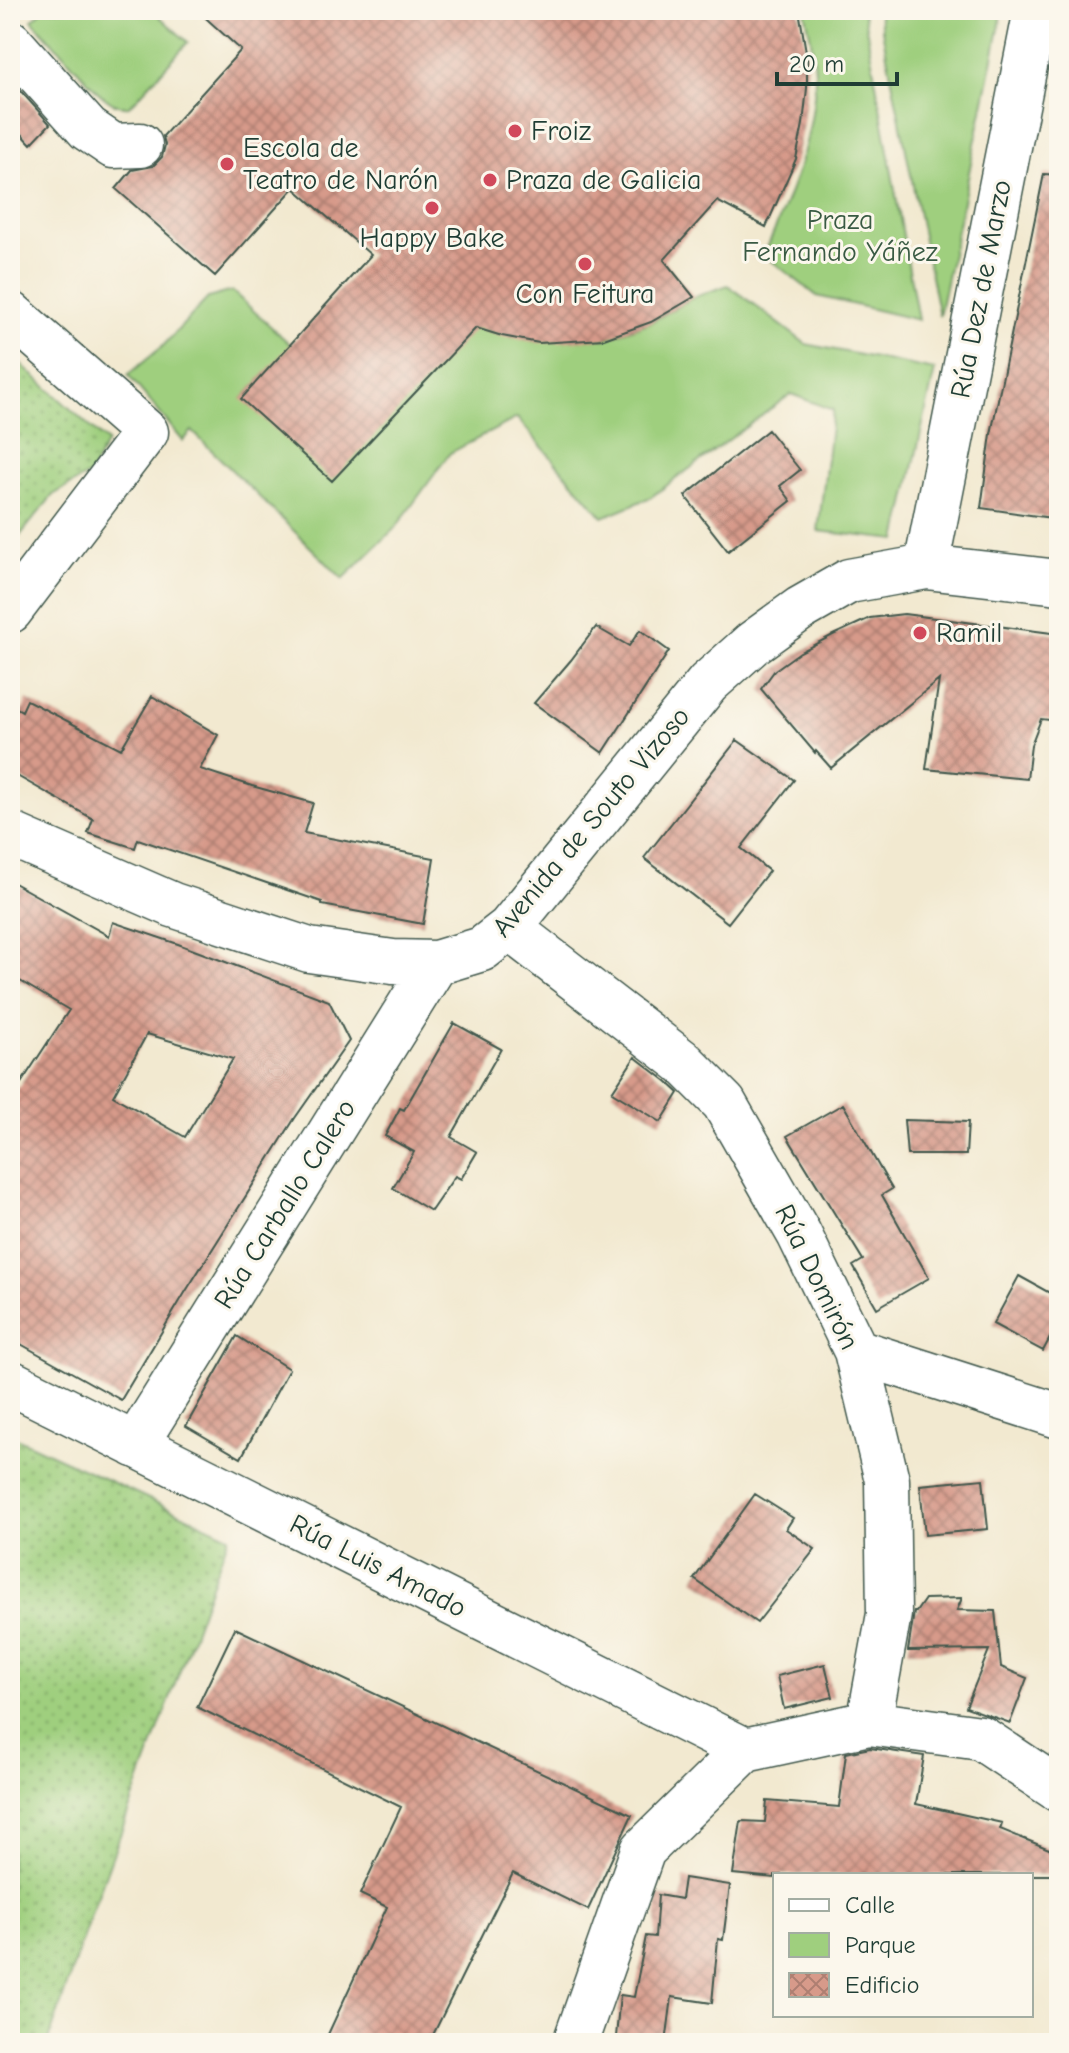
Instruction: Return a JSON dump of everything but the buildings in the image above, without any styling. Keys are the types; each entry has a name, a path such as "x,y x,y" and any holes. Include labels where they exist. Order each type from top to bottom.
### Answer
{"street":[{"name":"Rúa Dez de Marzo","path":"926,567 1036,10"},
{"path":"10,42 88,129 113,146 140,145"},
{"path":"10,313 146,432 10,611"},
{"name":"Avenida de Souto Vizoso","path":"10,834 173,905 309,950 393,962 436,963 482,949 509,928 708,683 753,643 800,609 849,581 926,567 1059,582"},
{"name":"Rúa Domirón","path":"509,928 683,1062 724,1103 799,1234 856,1351 887,1480 889,1614 869,1723"},
{"name":"Rúa Carballo Calero","path":"135,1445 436,963"},
{"path":"856,1351 1059,1416"},
{"name":"Rúa Luis Amado","path":"10,1382 745,1750"},
{"path":"575,2043 643,1850 745,1750 869,1723 981,1738 1059,1790"}],"green space":[{"path":"43,10 152,10 188,42 130,106 120,106 98,92 32,20"},
{"name":"Praza Fernando Yáñez","path":"805,10 863,10 918,320 817,296 764,255 799,166 811,119 815,71"},
{"path":"878,10 1003,10 939,316"},
{"path":"728,285 806,344 935,370 897,540 818,531 833,410 791,394 651,497 603,517 517,418 450,453 396,527 343,579 192,431 183,441 128,375 163,346 208,298 232,291 291,345 476,328 604,339 651,322 694,297"},
{"path":"10,354 107,442 90,474 53,495 10,548"},
{"path":"10,1435 229,1536 85,1931 48,2043 10,2043"}],"place":[{"name":"Froiz","path":"515,131"},
{"name":"Escola de Teatro de Narón","path":"227,164"},
{"name":"Praza de Galicia","path":"490,180"},
{"name":"Happy Bake","path":"432,208"},
{"name":"Con Feitura","path":"585,264"},
{"name":"Ramil","path":"920,633"}]}
